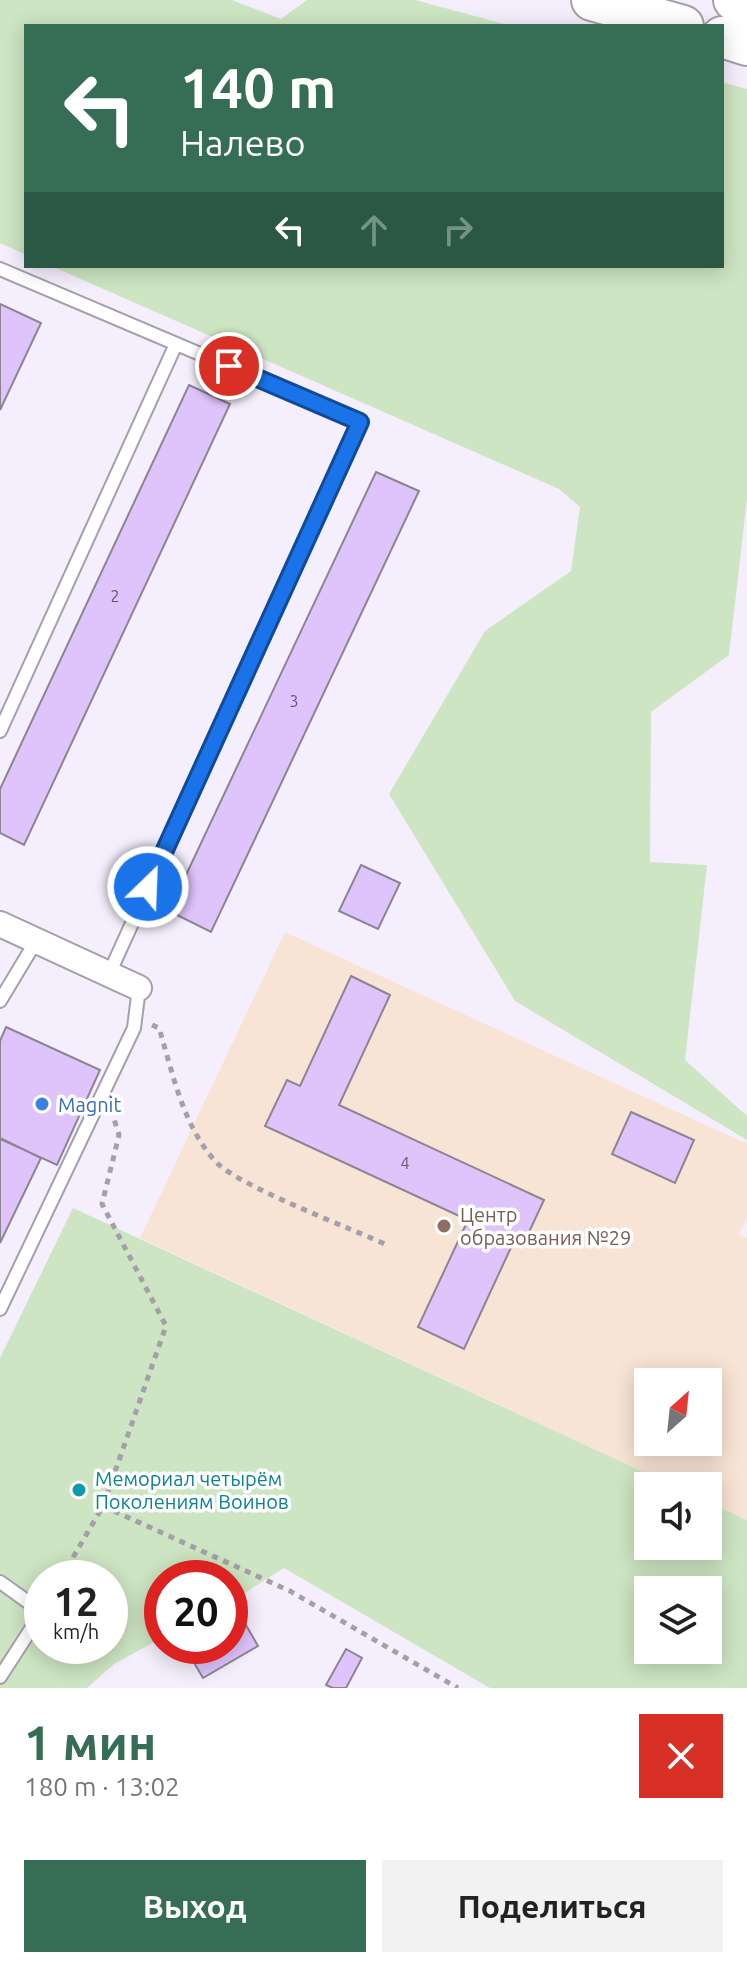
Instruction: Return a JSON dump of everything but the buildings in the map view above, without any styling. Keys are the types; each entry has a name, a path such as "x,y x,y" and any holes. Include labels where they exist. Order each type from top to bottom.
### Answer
{"highway":[{"path":"592,0 676,24"},
{"path":"734,0 747,4"},
{"path":"724,38 747,45"}],"street":[{"path":"0,924 139,988"}],"lane":[{"path":"0,269 360,422 109,974"},
{"path":"0,731 176,344"},
{"path":"0,1001 36,941"},
{"path":"0,1309 134,1028 139,988"},
{"path":"0,1582 42,1612 0,1677"}],"path":[{"path":"135,1015 159,1028 184,1111 218,1164 251,1183 389,1246"},
{"path":"72,1560 103,1506 166,1326 102,1204 119,1135 104,1091"},
{"path":"103,1506 290,1591 458,1688"}],"shaded area":[{"name":"Центр образования №29","path":"285,932 747,1144 747,1218 739,1234 747,1238 747,1520 722,1508 722,1472 644,1472 140,1238"}],"green space":[{"path":"0,0 232,0 281,19 307,0 415,0 505,24 24,24 24,254 0,243"},
{"path":"724,83 747,89 747,499 729,655 651,712 650,862 707,865 685,1060 747,1116 747,1140 515,1001 389,794 485,631 571,571 580,507 559,489 56,268 724,268"},
{"path":"73,1208 644,1472 634,1472 634,1560 722,1560 722,1508 747,1520 747,1688 490,1688 284,1568 248,1591 248,1560 144,1560 144,1648 128,1656 128,1560 24,1560 24,1664 114,1664 87,1688 0,1688 0,1358"}],"place":[{"name":"Magnit","path":"42,1104"},
{"name":"Центр образования №29","path":"444,1226"},
{"name":"Мемориал четырём Поколениям Воинов","path":"79,1490"}],"route":[{"path":"148,887 360,422 229,366"}]}
